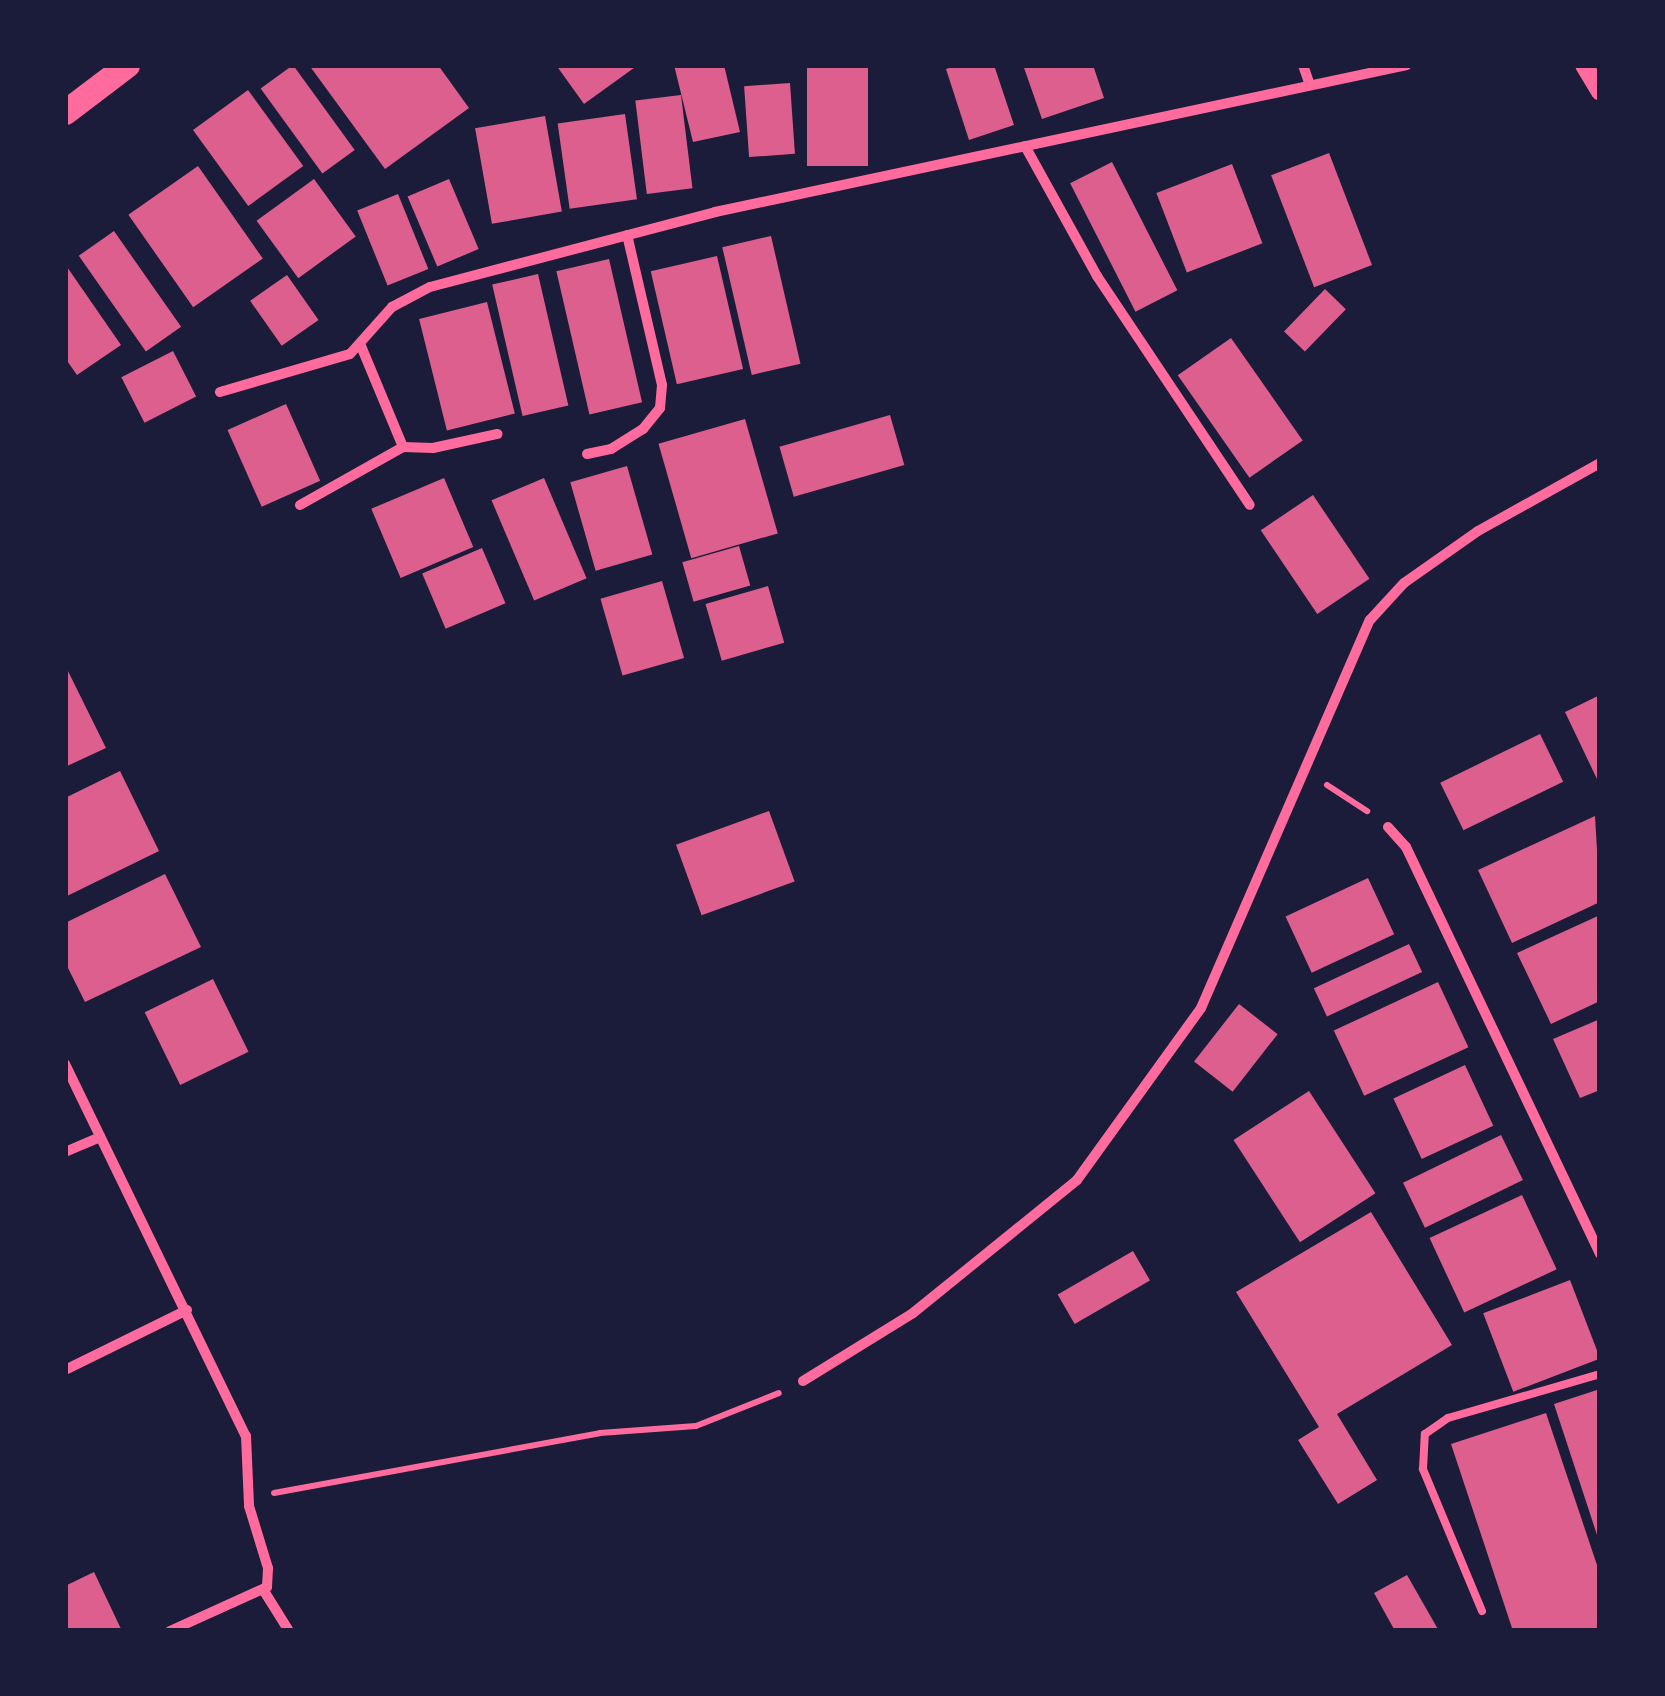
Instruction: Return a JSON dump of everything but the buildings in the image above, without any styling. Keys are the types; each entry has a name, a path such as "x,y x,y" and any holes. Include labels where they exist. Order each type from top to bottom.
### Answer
{"main road":[{"path":"65,112 127,65"}],"street":[{"path":"1303,65 1310,84"},
{"path":"220,392 360,346 392,308 430,287 627,236 1407,65"},
{"path":"1584,65 1600,92"},
{"path":"1025,146 1097,276 1250,505"},
{"path":"588,454 611,449 643,429 660,408 662,385 627,236"},
{"path":"360,346 403,447"},
{"path":"300,505 403,447 457,444 497,434"},
{"path":"803,1381 914,1314 1000,1249 1088,1167 1201,1008 1354,646 1388,597 1478,530 1600,463"},
{"path":"1388,827 1406,847 1600,1254"},
{"path":"65,1064 243,1423 248,1498 268,1568 264,1591 289,1631"},
{"path":"65,1152 100,1137"},
{"path":"65,1370 187,1310"},
{"path":"170,1631 264,1591"}],"lane":[{"path":"1482,1611 1423,1469 1425,1434 1448,1418 1600,1374"}],"path":[{"path":"1304,771 1388,827"},
{"path":"248,1498 600,1433 696,1426 803,1381"}]}
